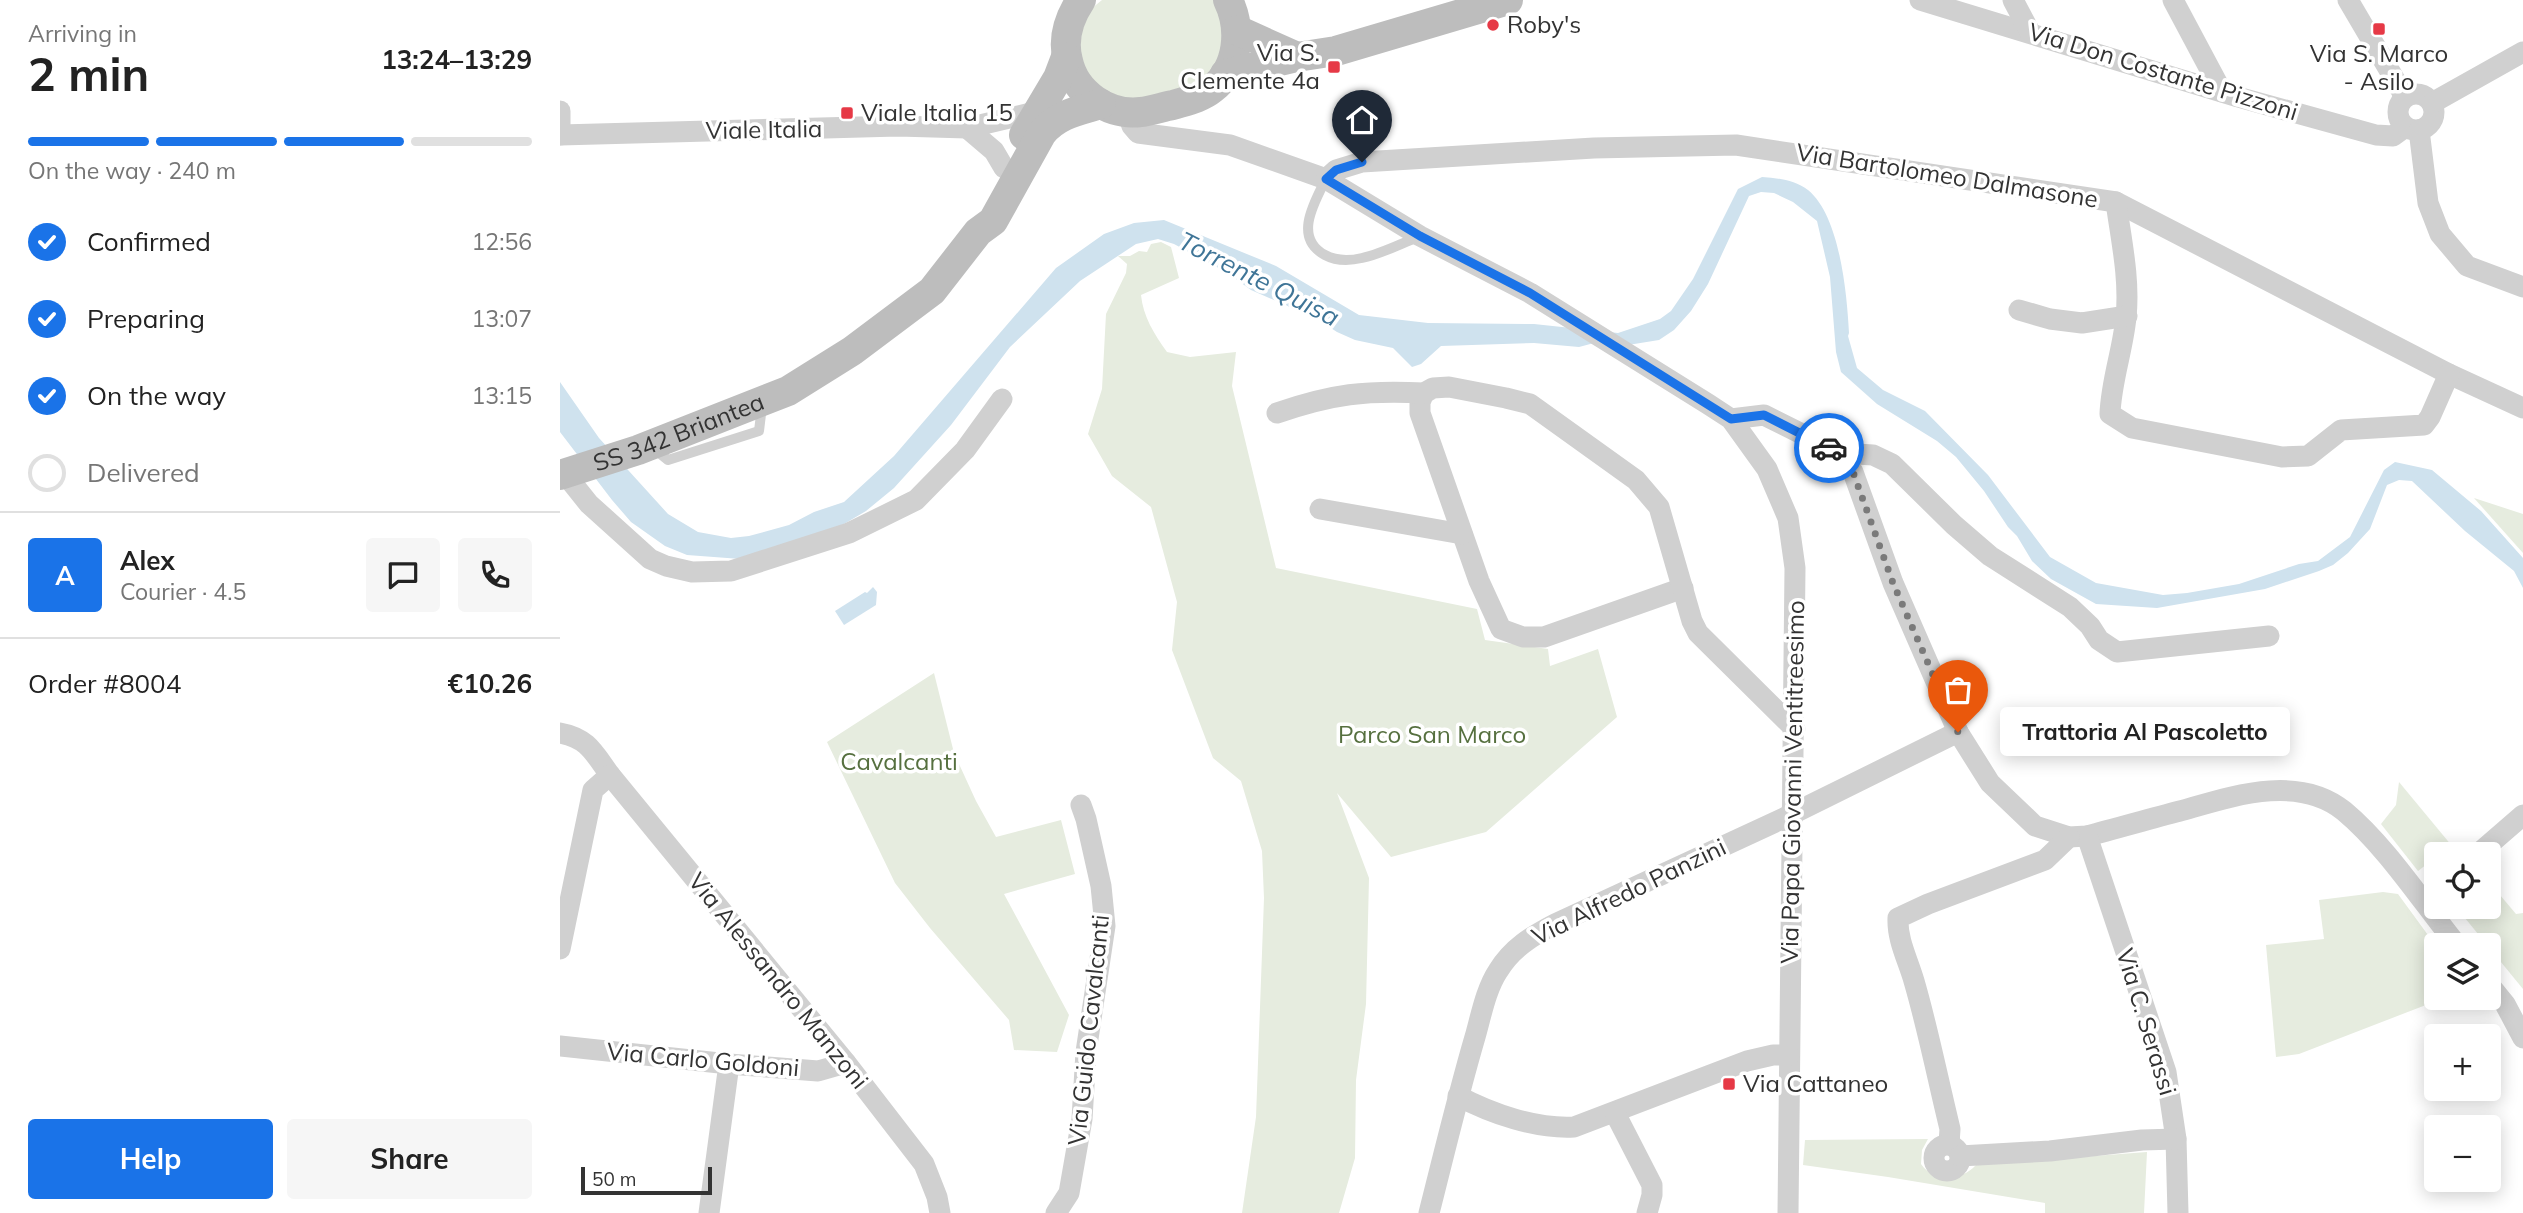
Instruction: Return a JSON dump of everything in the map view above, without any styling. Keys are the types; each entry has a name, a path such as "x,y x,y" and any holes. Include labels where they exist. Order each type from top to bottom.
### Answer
{"main road":[{"path":"978,232 993,221 1042,133 1052,121 1067,114 1114,108 1141,112 1198,97 1211,90 1225,74 1234,57 1237,30 1235,16 1228,0"},
{"path":"1225,74 1336,51 1508,0"},
{"path":"1071,6 1066,35 1066,57 1073,78 1081,90 1114,108"},
{"path":"1237,30 1297,57"},
{"path":"978,232 980,211 1058,78 1066,57"},
{"name":"SS 342 Briantea","path":"565,474 644,448 775,396 852,351 932,291 978,232"}],"street":[{"name":"Via Don Costante Pizzoni","path":"1920,0 2222,92 2376,135 2393,136 2412,129"},
{"path":"2013,0 2029,32"},
{"path":"2173,0 2222,92"},
{"path":"2348,0 2405,97"},
{"path":"2432,103 2518,60"},
{"path":"2421,94 2432,103 2432,120 2424,129 2412,129 2399,121 2399,104 2405,97 2421,94"},
{"name":"Via Papa Giovanni Ventitreesimo","path":"1114,108 1138,133 1230,145 1326,179 1420,236 1530,293 1731,419 1767,469 1788,518 1796,568 1788,1213"},
{"path":"560,111 560,135"},
{"name":"Viale Italia","path":"560,135 898,126 967,128 1039,111"},
{"path":"967,128 995,151 1004,168"},
{"path":"2412,129 2428,203 2440,234 2468,266 2523,287"},
{"name":"Via Bartolomeo Dalmasone","path":"1326,179 1336,170 1362,162 1594,148 1736,145 2116,202 2449,374 2523,408"},
{"path":"2116,202 2125,267 2127,316 2111,392 2110,414 2132,428 2282,457 2308,456 2341,430 2424,425 2449,374"},
{"path":"2019,310 2050,319 2082,323 2127,316"},
{"path":"1278,413 1310,401 1354,392 1424,393 1433,388 1449,387 1530,404 1636,480 1659,507 1692,621 1699,633 1795,729"},
{"path":"1424,393 1420,402 1420,413 1479,581 1502,629 1522,637 1544,637 1683,588"},
{"path":"565,474 589,504 650,559 692,572 732,571 849,533 916,500 965,450 1002,399"},
{"path":"1731,419 1764,415 1840,453 1873,455 1892,464 1990,556 2070,607 2090,626 2099,640 2117,652 2269,636"},
{"path":"1840,453 1853,472 1893,583 1958,732 1990,783 2035,826 2078,837"},
{"path":"1320,509 1462,534"},
{"name":"Via Alfredo Panzini","path":"1429,1213 1458,1096 1496,973 1510,954 1530,937 1794,813 1958,732"},
{"name":"Via Alessandro Manzoni","path":"560,733 581,738 846,1063 924,1164 937,1197 940,1213"},
{"path":"560,949 593,790 604,767"},
{"path":"2176,1139 2143,1140 2050,1152 1954,1150 1914,980 1902,948 1898,918 2045,860 2078,837 2248,793 2283,791 2313,796 2341,809 2424,890"},
{"name":"Via Guido Cavalcanti","path":"1056,1213 1069,1192 1082,1119 1086,1052 1105,926 1101,886 1081,805"},
{"path":"2491,842 2523,815"},
{"name":"Via C. Serassi","path":"2078,837 2166,1072 2176,1139 2178,1213"},
{"path":"2501,999 2523,1038"},
{"name":"Via Carlo Goldoni","path":"560,1045 818,1071 846,1063"},
{"path":"1458,1096 1480,1106 1552,1128 1574,1127 1747,1061 1773,1055 1789,1055"},
{"path":"709,1213 729,1064"},
{"path":"1615,1113 1651,1185 1652,1195 1647,1213"}],"lane":[{"path":"1326,179 1313,204 1307,227 1308,238 1323,254 1346,261 1362,258 1420,236"}],"green space":[{"path":"1102,0 1217,0 1228,28 1213,72 1192,86 1124,102 1089,83 1076,45 1091,9"},
{"name":"Parco San Marco","path":"1161,242 1171,247 1179,278 1141,295 1144,310 1167,352 1190,357 1236,352 1232,386 1276,568 1477,609 1485,640 1548,649 1550,666 1598,649 1617,717 1486,832 1391,857 1337,793 1369,878 1366,1004 1356,1080 1355,1158 1339,1213 1242,1213 1256,1117 1264,898 1262,851 1241,781 1213,758 1172,650 1177,602 1151,507 1112,476 1088,434 1102,389 1106,314 1126,273 1127,264 1118,256 1147,252 1151,244"},
{"path":"2474,498 2523,514 2523,553"},
{"name":"Cavalcanti","path":"934,673 954,753 996,837 1061,820 1075,874 1004,894 1069,1015 1057,1052 1014,1050 1009,1020 895,883 827,742"},
{"path":"2399,782 2449,842 2424,842 2424,866 2418,871 2381,824 2396,805"},
{"path":"2383,892 2398,894 2426,933 2424,933 2424,1006 2299,1054 2276,1057 2266,945 2324,939 2319,900"},
{"path":"2501,896 2516,914 2523,913 2523,989 2501,962 2501,933 2477,933 2466,919 2501,919"},
{"path":"1928,1139 1922,1150 1921,1164 1933,1175 1948,1178 1963,1174 1976,1165 2147,1152 2144,1213 2045,1213 2045,1203 1803,1165 1805,1140"}],"water":[{"name":"Torrente Quisa","path":"1762,177 1786,180 1808,190 1828,218 1844,277 1848,336 1857,368 1883,390 1925,411 1988,475 2050,557 2096,583 2163,595 2187,593 2239,584 2299,564 2318,561 2350,537 2384,470 2395,462 2432,470 2481,511 2523,558 2523,588 2514,571 2465,531 2412,481 2399,480 2387,485 2370,529 2348,553 2333,565 2319,571 2265,589 2157,608 2096,604 2051,579 2032,561 2017,536 1956,457 1937,441 1877,404 1841,372 1836,352 1830,277 1817,221 1793,202 1774,193 1761,192 1749,196 1708,284 1691,311 1674,330 1659,340 1628,345 1594,343 1579,347 1534,343 1441,346 1421,364 1412,367 1393,348 1355,340 1337,332 1317,319 1251,290 1226,272 1174,244 1158,239 1136,244 1080,281 1010,347 951,425 894,488 866,511 844,524 754,560 687,555 665,546 631,522 560,432 560,382 599,438 668,514 698,532 731,538 749,536 789,525 814,512 844,502 894,456 1056,268 1104,234 1134,223 1164,220 1276,266 1359,315 1428,323 1534,324 1618,333 1660,319 1671,311 1693,279 1738,189"},
{"path":"873,587 877,592 876,605 844,625 835,611"}],"way so far":[{"path":"1829,448 1840,453 1853,472 1893,583 1958,732"}],"place":[{"name":"Roby's","path":"1493,25"},
{"name":"Via S. Marco - Asilo","path":"2379,29"},
{"name":"Via S. Clemente 4a","path":"1334,67"},
{"name":"Viale Italia 15","path":"847,113"},
{"name":"Trattoria Al Pascoletto","path":"1958,732"},
{"name":"Via Cattaneo","path":"1729,1084"}],"route":[{"path":"1362,162 1336,170 1326,179 1420,236 1530,293 1731,419 1764,415 1829,448"}]}
